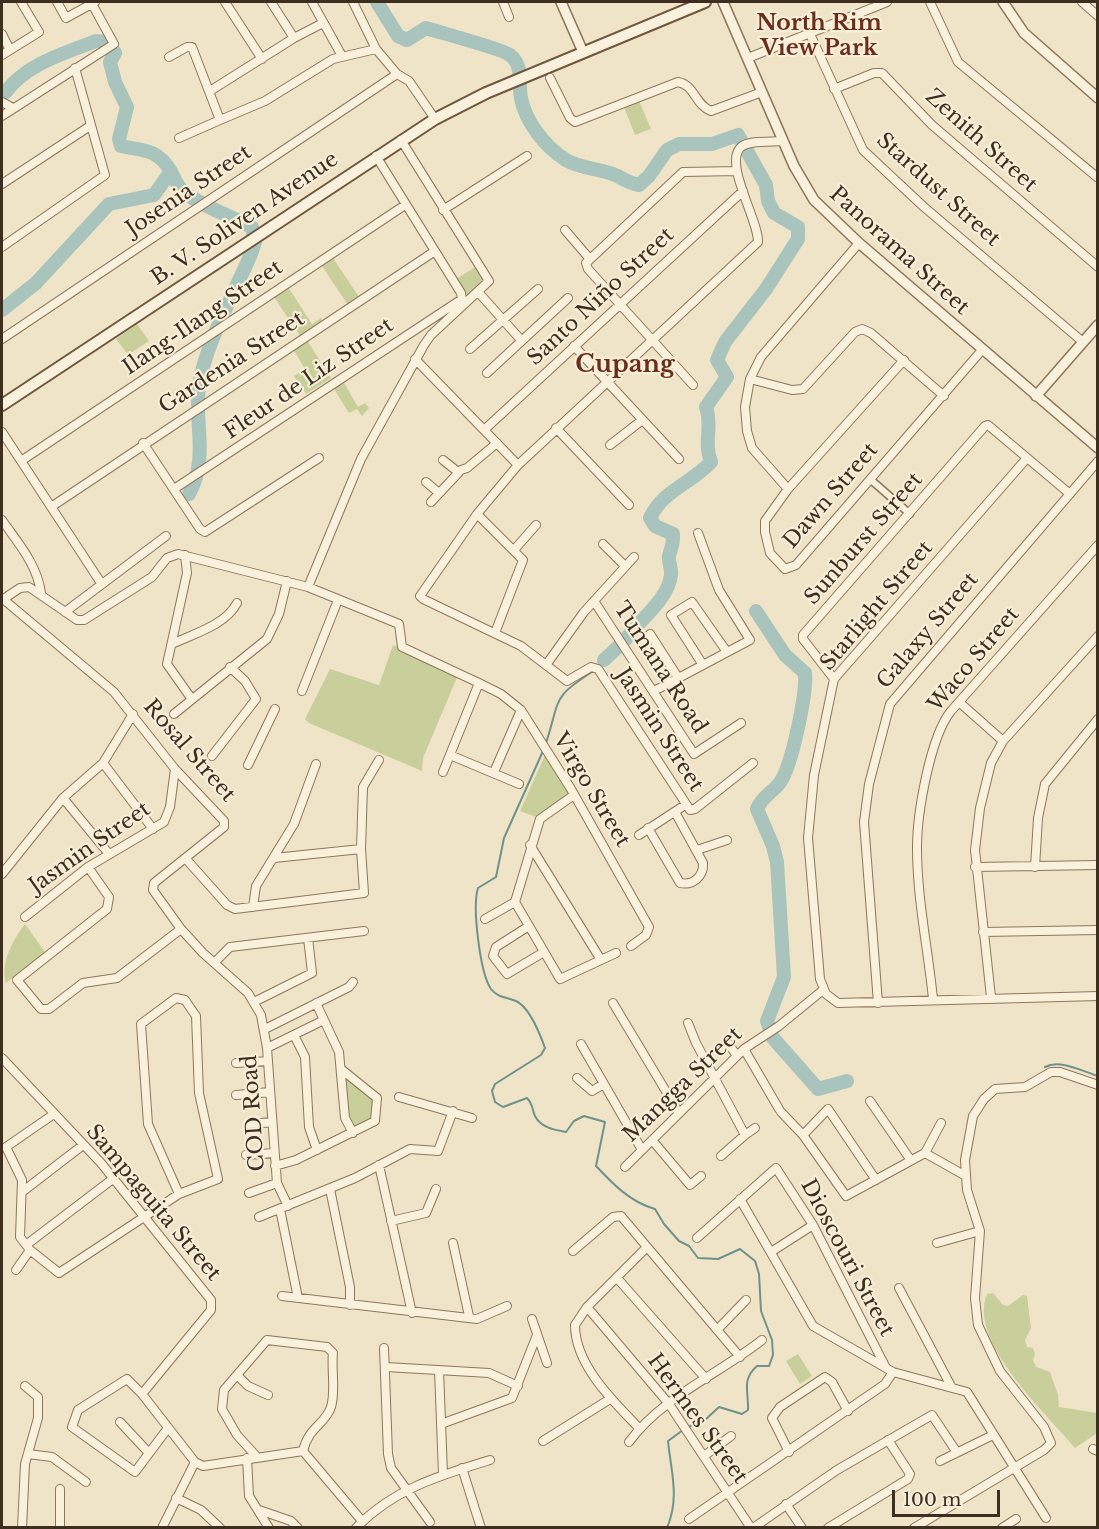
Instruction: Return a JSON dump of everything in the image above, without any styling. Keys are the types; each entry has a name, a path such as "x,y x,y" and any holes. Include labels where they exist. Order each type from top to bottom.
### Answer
{"main road":[{"name":"B. V. Soliven Avenue","path":"2,405 250,239 435,119 583,52 705,2"}],"street":[{"path":"2,55 9,48 39,32 21,2"},
{"path":"2,116 112,45 93,2 66,18 57,2"},
{"path":"225,2 262,59"},
{"path":"271,2 294,38"},
{"path":"312,2 342,56"},
{"path":"353,2 376,49 397,74 409,81 435,119"},
{"path":"503,2 509,17"},
{"path":"561,2 583,52"},
{"name":"Panorama Street","path":"723,2 782,141 803,184 814,200 859,243 1098,448"},
{"path":"748,58 887,2"},
{"path":"930,2 958,62 1098,178"},
{"path":"1003,2 1024,33 1098,98"},
{"path":"1082,2 1098,16"},
{"path":"210,92 294,38 323,23"},
{"path":"2,34 9,48"},
{"name":"Stardust Street","path":"810,34 856,137 873,160 1083,342"},
{"path":"169,57 187,47 192,47 220,120"},
{"path":"179,138 253,108 310,72 342,56 376,49"},
{"path":"2,247 104,176 105,169 90,126 75,68"},
{"name":"Josenia Street","path":"2,339 397,74"},
{"name":"Zenith Street","path":"834,89 874,74 882,74 967,157 1098,267"},
{"path":"550,78 570,118 575,122 678,82 687,85 702,107 711,111 762,92"},
{"path":"2,102 13,108"},
{"path":"2,184 90,126"},
{"path":"308,587 361,459 415,359 431,335 488,285 489,278 443,210 401,140"},
{"path":"634,557 594,601 546,665 521,646 420,596 477,514 518,465 758,242 737,171 736,154 745,145 782,141"},
{"path":"376,156 435,251"},
{"path":"443,210 528,156"},
{"path":"588,261 683,172 737,171"},
{"name":"Santo Niño Street","path":"484,430 743,191"},
{"name":"Ilang-Ilang Street","path":"21,461 405,205"},
{"path":"565,230 588,261 588,269 693,385"},
{"path":"788,489 752,448 749,440 745,407 750,379 760,357 859,243"},
{"name":"Fleur de Liz Street","path":"174,489 209,468 462,297 435,251"},
{"name":"Gardenia Street","path":"51,507 143,443 435,251"},
{"path":"470,349 538,289"},
{"path":"479,292 521,340"},
{"path":"487,373 568,298"},
{"path":"1036,396 1098,325"},
{"path":"750,379 792,390 803,389 855,332 862,329 904,360 944,396"},
{"path":"574,346 608,380 641,421 679,459"},
{"name":"Dawn Street","path":"904,360 788,489 765,521 770,553 780,565 788,569 796,565 982,350"},
{"path":"415,359 518,465"},
{"path":"610,445 641,421"},
{"name":"Sunburst Street","path":"834,679 802,637 986,425 1027,458"},
{"path":"556,428 629,505"},
{"path":"2,432 101,583"},
{"path":"143,443 201,531 208,531 319,458"},
{"path":"431,502 458,472 497,443"},
{"path":"1027,458 1070,494"},
{"name":"Starlight Street","path":"823,990 820,979 808,838 814,775 834,679 1027,458"},
{"path":"443,460 458,472"},
{"name":"Galaxy Street","path":"878,1003 864,822 869,784 890,704 989,585 1098,461"},
{"path":"870,479 910,514"},
{"path":"426,482 439,493"},
{"path":"477,514 514,549 522,559 523,565 495,633"},
{"path":"2,519 34,568 41,593"},
{"path":"514,549 536,525"},
{"path":"654,691 750,640 721,593 698,533"},
{"path":"65,612 166,536"},
{"path":"603,544 625,566"},
{"name":"Waco Street","path":"933,999 917,842 928,769 937,735 946,718 959,702 1098,545"},
{"path":"2,599 24,587 41,593 65,612 78,620 84,620 152,577 173,554 185,555 308,587 338,600 302,691"},
{"path":"185,555 188,573 167,664 191,698"},
{"path":"174,714 191,698 251,652 273,631 287,581"},
{"name":"Rosal Street","path":"2,599 114,692 175,769 209,802 225,824 186,859 154,883 153,887 181,928 201,951 235,980 254,1002 261,1015"},
{"name":"Virgo Street","path":"338,600 399,624 402,647 478,682 520,710 549,753 650,927 646,935 631,946"},
{"name":"Tumana Road","path":"594,601 695,754 741,723"},
{"path":"703,665 671,615 692,602 727,652"},
{"path":"172,644 222,620 230,614 237,603"},
{"path":"650,634 679,678"},
{"path":"991,997 975,867 983,790 990,763 1003,741 1098,636"},
{"name":"Jasmin Street","path":"546,665 569,682 596,668 688,808"},
{"path":"212,756 256,699 245,681 230,667"},
{"path":"443,772 478,682"},
{"path":"959,702 1003,741"},
{"path":"248,765 275,710"},
{"path":"494,772 520,710"},
{"path":"2,874 63,798 104,763 133,714"},
{"path":"1035,867 1038,818 1045,784 1098,719"},
{"path":"450,756 519,784"},
{"path":"186,859 208,880 231,908 363,894 365,891 361,849 363,788 379,760"},
{"path":"104,763 153,829"},
{"path":"639,835 675,812 688,808 695,809 753,763"},
{"path":"254,907 256,886 294,824 316,764"},
{"name":"Jasmin Street","path":"25,917 88,867 164,822 168,814 175,769"},
{"path":"574,795 541,817 530,845 515,902 560,979 616,953"},
{"path":"63,798 109,854"},
{"path":"648,828 681,884 700,876 704,871 697,850 675,812"},
{"path":"697,850 727,840"},
{"path":"530,845 601,960"},
{"path":"274,858 361,849"},
{"path":"975,867 1098,865"},
{"path":"88,867 109,897 107,909 18,980 44,1010 83,983 117,978 181,928"},
{"path":"485,919 515,902"},
{"path":"529,926 494,948 493,956 505,973 510,974 544,952"},
{"path":"214,963 230,947 364,930"},
{"path":"983,932 1098,930"},
{"path":"254,1002 312,973 308,938"},
{"path":"265,1029 349,987 353,982"},
{"path":"823,990 835,1002 878,1003 991,997 1098,996"},
{"name":"Mangga Street","path":"625,1167 744,1049 823,990"},
{"path":"54,1114 4,1147 20,1172 22,1192 19,1232 28,1248 59,1274 179,1194 218,1179 199,1093 196,1016 185,1000 176,998 141,1024 148,1124 179,1194"},
{"path":"316,1003 339,1052 345,1118 353,1133"},
{"path":"613,1003 679,1113"},
{"name":"COD Road","path":"261,1015 267,1048 277,1183 288,1206"},
{"path":"267,1048 324,1020"},
{"path":"688,1023 746,1135"},
{"path":"294,1035 305,1057 309,1127 317,1150"},
{"path":"728,1043 737,1056"},
{"path":"580,1044 642,1150"},
{"path":"744,1049 780,1111 803,1135 845,1195 925,1153 941,1123"},
{"name":"Sampaguita Street","path":"2,1058 114,1178 212,1305 158,1377 142,1394"},
{"path":"236,1063 268,1061"},
{"path":"275,1166 317,1150 375,1121 378,1102 341,1069"},
{"path":"914,1527 1049,1447 1049,1434 1000,1371 978,1325 975,1298 980,1231 964,1175 974,1116 984,1099 995,1089 1025,1087 1051,1072 1060,1072 1098,1085"},
{"path":"577,1078 592,1091 602,1084"},
{"path":"236,1095 270,1092"},
{"path":"399,1097 472,1118"},
{"path":"870,1101 910,1159"},
{"path":"803,1135 828,1110 876,1180"},
{"path":"259,1217 330,1189 410,1149 437,1152 453,1111"},
{"path":"249,1124 272,1122"},
{"path":"721,1156 755,1128"},
{"path":"652,1140 689,1184 693,1184 701,1176"},
{"path":"22,1192 83,1145"},
{"path":"246,1155 274,1153"},
{"path":"925,1153 964,1175"},
{"path":"379,1165 412,1313"},
{"name":"Dioscouri Street","path":"740,1199 775,1167 813,1225 889,1370"},
{"path":"16,1270 28,1248 114,1178"},
{"path":"249,1193 277,1183"},
{"path":"330,1189 350,1287 350,1305"},
{"path":"391,1221 426,1213 436,1189"},
{"path":"697,1238 740,1199 813,1326 889,1370 951,1386 968,1393 1046,1518"},
{"path":"280,1209 298,1298"},
{"path":"573,1251 617,1216 621,1216 740,1357"},
{"path":"771,1252 813,1225"},
{"path":"937,1243 980,1231"},
{"path":"453,1243 469,1317"},
{"path":"639,1428 610,1399 583,1355 575,1325 588,1307 647,1246"},
{"path":"616,1278 706,1379"},
{"path":"899,1288 951,1386"},
{"path":"282,1296 446,1317 482,1319 507,1306"},
{"path":"717,1330 746,1300"},
{"name":"Hermes Street","path":"588,1307 669,1404 752,1527"},
{"path":"532,1319 547,1363"},
{"path":"441,1424 512,1398 537,1335"},
{"path":"257,1457 237,1435 222,1409 224,1390 267,1340 330,1350 333,1353 332,1404 327,1415 309,1433 303,1451"},
{"path":"629,1442 639,1428 669,1404 762,1340"},
{"path":"384,1348 388,1454 391,1468 430,1522"},
{"path":"386,1367 489,1373 518,1386"},
{"path":"439,1370 443,1474"},
{"path":"689,1519 885,1384 889,1370"},
{"path":"237,1375 253,1389 268,1395"},
{"path":"789,1452 772,1418 780,1407 825,1377 832,1382 848,1411"},
{"path":"168,1428 135,1472 72,1427 78,1410 127,1380 142,1394 195,1462 203,1466 303,1451"},
{"path":"21,1527 25,1464 38,1418 38,1397 25,1386"},
{"path":"543,1441 610,1399"},
{"path":"752,1527 888,1440 933,1415 956,1451"},
{"path":"120,1422 148,1452"},
{"path":"940,1461 956,1451 993,1435"},
{"path":"704,1456 731,1436"},
{"path":"828,1527 908,1479 910,1474 888,1440"},
{"path":"303,1451 359,1524 407,1489 443,1474 490,1460"},
{"path":"28,1454 52,1457 86,1482"},
{"path":"247,1458 249,1496 269,1527"},
{"path":"162,1527 195,1462"},
{"path":"462,1468 481,1527"},
{"path":"60,1490 60,1527"},
{"path":"176,1498 201,1510 220,1527"},
{"path":"786,1504 802,1527"},
{"path":"259,1510 291,1521 298,1527"},
{"path":"1002,1527 1016,1519"}],"green space":[{"path":"639,101 651,129 635,135 624,107"},
{"path":"333,258 359,297 348,305 322,266"},
{"path":"477,266 486,282 468,298 456,279"},
{"path":"288,287 312,324 321,318 323,321 300,336 274,297"},
{"path":"137,324 149,341 128,355 116,339"},
{"path":"307,340 331,378 306,394 294,376 305,369 293,349"},
{"path":"343,381 358,407 365,403 369,408 362,416 357,409 349,413 334,389"},
{"path":"393,645 458,675 423,758 422,771 309,723 305,719 330,669 379,685"},
{"path":"545,755 569,795 536,817 520,811"},
{"path":"25,924 45,952 6,983 6,959 12,944"},
{"path":"345,1077 375,1101 374,1120 355,1129 349,1116"},
{"path":"993,1293 1003,1305 1008,1306 1023,1295 1027,1296 1031,1328 1025,1340 1027,1347 1033,1348 1035,1354 1033,1360 1036,1367 1050,1372 1058,1395 1059,1407 1097,1413 1097,1433 1075,1448 1013,1376 999,1354 988,1333 984,1313 987,1294"},
{"path":"798,1354 812,1376 800,1384 786,1361"}],"waterway":[{"path":"377,2 398,36 407,40 426,28 510,55 519,69 521,98 531,124 558,155 576,165 610,173 639,185 649,176 667,150 679,144 712,144 738,135 766,185 768,201 774,213 798,227 798,239 766,289 725,342 717,360 727,377 706,407 711,462 662,500 650,518 655,526 673,534 669,558 671,575 665,593 626,639"},
{"path":"2,93 5,93 23,74 46,61 96,41 108,42 115,53 110,62 115,82 127,107 119,139 121,146 154,154 165,163 185,193 252,227 255,242 251,254 214,336 202,370 198,400 200,454 195,481 189,494"},
{"path":"2,310 36,283 109,204 154,195 171,171"},
{"path":"756,611 785,655 805,673 801,711 794,745 785,772 778,785 757,809 773,846 777,862 784,977 767,1021 773,1038 818,1089 847,1081"},
{"path":"604,660 620,645"},
{"path":"599,666 604,660"},
{"path":"546,743 556,707 564,693 595,670"},
{"path":"543,751 504,838 496,877 478,888 476,910 480,955 487,981 491,989 499,996 521,1004 530,1015 545,1048 541,1055 495,1084 492,1091 495,1102 503,1107 527,1098 538,1120 553,1129 566,1132 574,1121 584,1116 605,1122 596,1166 616,1186 638,1202 655,1209 664,1224 679,1241 689,1246 698,1258 718,1259 740,1249 755,1261 759,1274 761,1311 772,1340 773,1355 769,1366 757,1366 749,1376 747,1381 748,1410 742,1414 719,1407 705,1420 688,1427"},
{"path":"1045,1067 1064,1065 1098,1076"},
{"path":"667,1528 674,1495 668,1441 683,1430"}],"district":[{"name":"North Rim View Park","path":"819,36"},
{"name":"Cupang","path":"625,365"}]}
